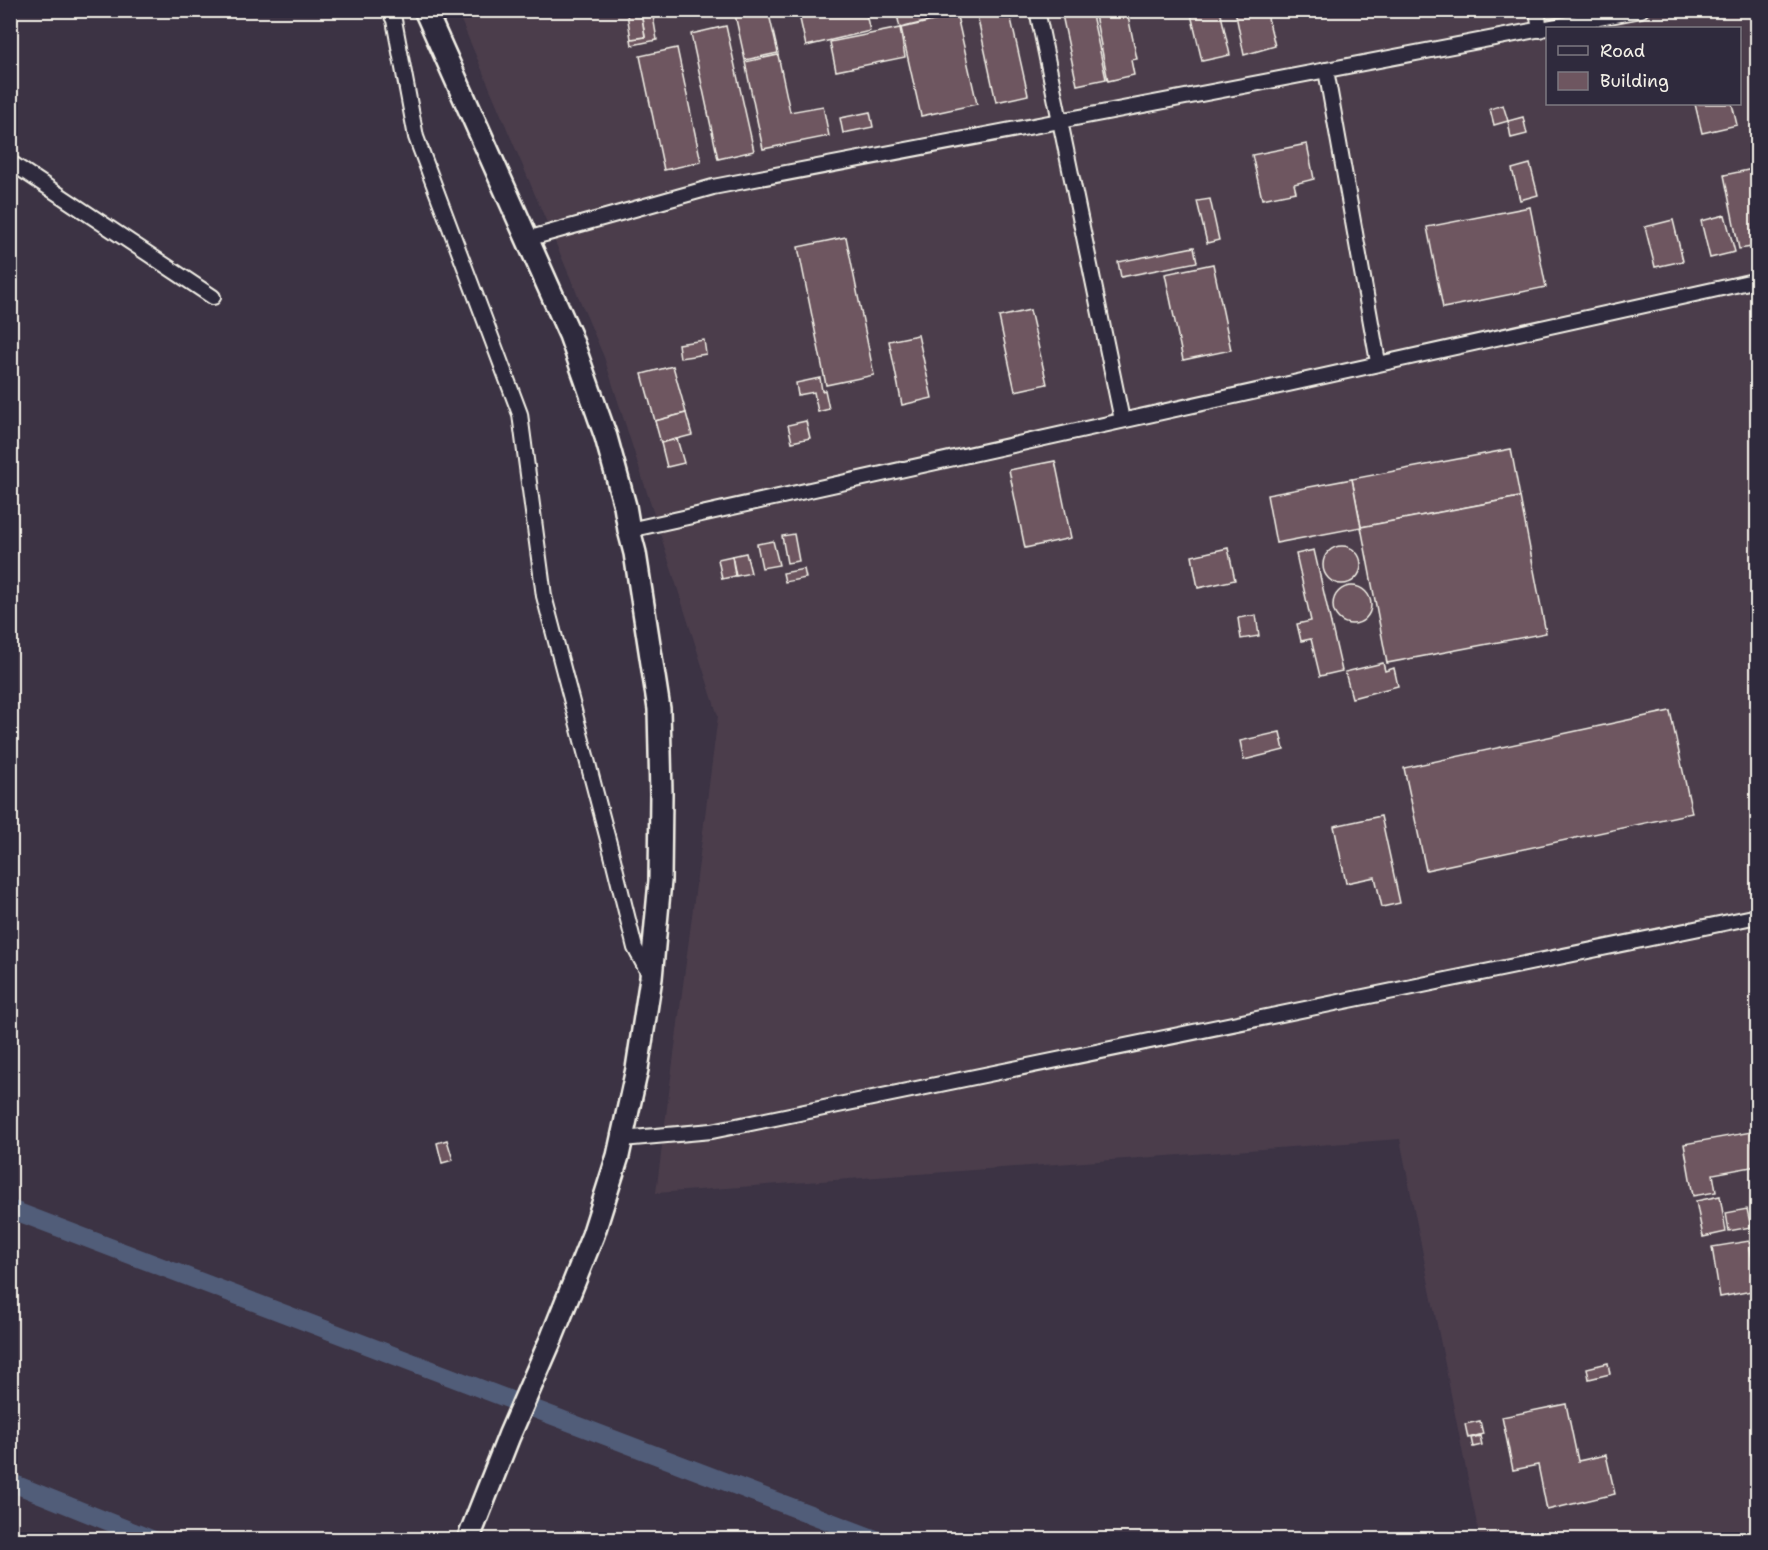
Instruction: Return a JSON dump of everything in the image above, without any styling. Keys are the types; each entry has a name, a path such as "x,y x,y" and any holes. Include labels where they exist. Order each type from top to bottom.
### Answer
{"main road":[{"path":"425,10 570,336 606,437 635,553 659,709 660,881 651,978 637,1069 622,1140 593,1235 468,1539"}],"street":[{"path":"389,10 394,20 416,137 520,414 544,596 612,850 635,948 651,978"},
{"path":"1037,10 1122,420"},
{"path":"1537,10 1540,30"},
{"path":"1555,27 1641,10"},
{"path":"528,238 712,187 1546,29"},
{"path":"1326,70 1378,362"},
{"path":"10,162 213,297"},
{"path":"629,530 1378,362 1758,280"},
{"path":"622,1140 712,1131 1758,916"}],"shaded area":[{"path":"457,11 1757,11 1757,1539 1480,1539 1400,1139 656,1193 718,716 604,357"}],"building":[{"path":"652,10 657,40 632,45 631,39 645,37 641,12"},
{"path":"734,10 768,10 778,53 745,60"},
{"path":"798,10 865,10 870,31 806,46"},
{"path":"896,10 957,10 958,14 900,28"},
{"path":"976,10 1009,10 1028,95 996,102"},
{"path":"1061,10 1091,10 1106,79 1077,85"},
{"path":"1094,10 1145,10 1146,13 1128,16 1137,59 1131,60 1134,75 1108,81"},
{"path":"1190,10 1220,10 1230,55 1202,61"},
{"path":"1235,10 1266,10 1275,46 1244,55"},
{"path":"641,12 645,37 631,39 627,14"},
{"path":"957,16 977,104 921,116 901,28"},
{"path":"726,26 754,151 718,159 691,34"},
{"path":"900,28 905,57 836,71 830,42"},
{"path":"677,48 701,162 664,170 640,56"},
{"path":"778,55 790,112 823,106 829,136 763,149 745,62"},
{"path":"1503,105 1508,121 1494,125 1490,109"},
{"path":"1695,105 1732,105 1737,125 1702,133"},
{"path":"870,112 873,127 843,133 840,118"},
{"path":"1523,117 1527,134 1511,138 1508,121"},
{"path":"1307,144 1314,179 1294,184 1296,192 1262,199 1252,155"},
{"path":"1530,164 1538,195 1520,200 1512,169"},
{"path":"1758,168 1758,246 1739,249 1724,175"},
{"path":"1210,199 1219,240 1207,243 1197,201"},
{"path":"1530,207 1546,287 1443,308 1427,227"},
{"path":"1725,215 1735,252 1710,258 1701,221"},
{"path":"1673,220 1683,261 1655,267 1645,227"},
{"path":"846,237 874,375 826,385 798,247"},
{"path":"1194,247 1197,262 1121,277 1118,262"},
{"path":"1213,264 1231,350 1183,360 1165,274"},
{"path":"1030,310 1047,384 1015,391 999,317"},
{"path":"918,335 932,398 902,405 889,341"},
{"path":"704,340 706,354 680,358 678,344"},
{"path":"673,366 686,413 655,421 642,374"},
{"path":"820,378 829,409 818,412 814,392 798,395 796,383"},
{"path":"686,413 692,435 661,443 655,421"},
{"path":"806,421 810,438 792,442 788,425"},
{"path":"677,439 684,463 667,467 661,443"},
{"path":"1511,449 1520,497 1361,527 1352,479"},
{"path":"1055,461 1071,538 1025,548 1009,470"},
{"path":"1352,479 1361,527 1276,543 1267,495"},
{"path":"1520,497 1546,633 1387,663 1361,527"},
{"path":"794,534 799,561 787,563 782,536"},
{"path":"773,541 779,565 762,568 757,544"},
{"path":"1342,546 1355,552 1361,565 1355,578 1342,584 1329,578 1323,565 1329,552"},
{"path":"1228,548 1235,580 1198,588 1192,556"},
{"path":"1314,550 1342,671 1320,676 1311,639 1301,641 1297,624 1311,621 1296,554"},
{"path":"746,553 751,573 736,576 732,556"},
{"path":"732,556 735,576 722,579 718,559"},
{"path":"804,569 806,578 785,582 783,573"},
{"path":"1352,586 1365,592 1371,605 1365,618 1352,624 1339,618 1333,605 1339,592"},
{"path":"1256,615 1259,636 1241,639 1238,618"},
{"path":"1383,663 1385,671 1394,668 1398,686 1352,698 1345,672"},
{"path":"1670,711 1692,813 1426,870 1404,768"},
{"path":"1280,732 1284,750 1244,760 1240,741"},
{"path":"1381,816 1400,903 1382,907 1375,877 1346,883 1334,826"},
{"path":"1751,1132 1757,1166 1713,1174 1716,1192 1693,1196 1684,1144"},
{"path":"447,1140 453,1160 442,1163 437,1143"},
{"path":"1720,1196 1726,1232 1703,1237 1696,1201"},
{"path":"1747,1209 1751,1227 1729,1231 1726,1213"},
{"path":"1749,1241 1757,1290 1720,1297 1712,1247"},
{"path":"1608,1363 1610,1374 1589,1379 1587,1368"},
{"path":"1566,1404 1578,1461 1606,1455 1615,1494 1547,1510 1538,1465 1513,1470 1502,1417"},
{"path":"1480,1421 1483,1434 1468,1438 1465,1424"},
{"path":"1480,1436 1482,1445 1473,1447 1471,1438"}],"waterway":[{"path":"10,1209 878,1540"},
{"path":"10,1482 154,1540"}]}
